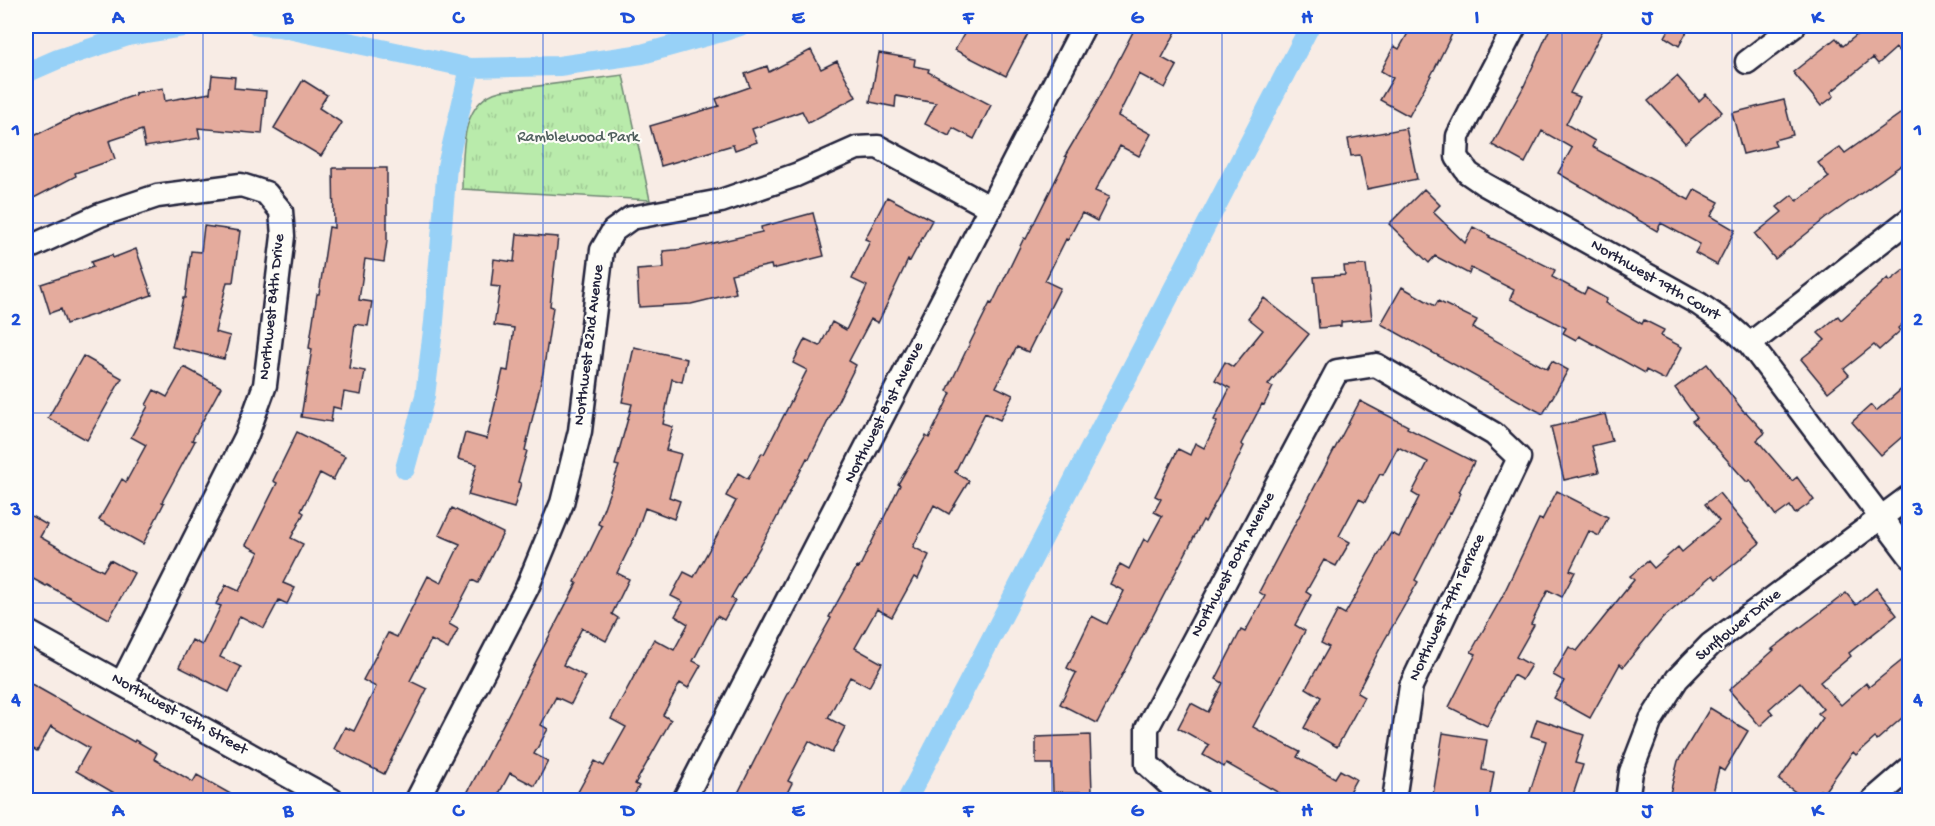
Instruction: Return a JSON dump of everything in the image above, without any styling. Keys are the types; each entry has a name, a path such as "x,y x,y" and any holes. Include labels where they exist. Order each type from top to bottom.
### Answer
{"street":[{"name":"Northwest 81st Avenue","path":"684,801 1084,26"},
{"name":"Northwest 19th Court","path":"1515,26 1458,136 1457,157 1468,173 1699,304 1726,323 1750,344 1910,556"},
{"path":"1747,62 1794,26"},
{"name":"Northwest 82nd Avenue","path":"417,801 527,588 562,503 580,431 602,250 613,231 631,218 732,197 796,175 857,148 878,147 991,208"},
{"name":"Northwest 84th Drive","path":"26,249 100,215 157,196 241,185 266,193 281,211 283,236 265,385 246,437 122,683"},
{"path":"1750,344 1910,219"},
{"name":"Northwest 80th Avenue","path":"1198,801 1171,786 1147,764 1147,728 1337,371 1376,365 1494,434 1519,458"},
{"name":"Northwest 79th Terrace","path":"1394,801 1411,686 1519,458"},
{"name":"Sunflower Drive","path":"1628,801 1631,772 1651,720 1677,679 1711,645 1910,496"},
{"name":"Northwest 16th Street","path":"26,631 332,801"},
{"path":"1873,801 1910,768"}],"green space":[{"name":"Ramblewood Park","path":"623,75 650,200 462,189 466,131 470,117 487,97 500,91"}],"building":[{"path":"982,26 1032,26 1006,76 955,50 968,27 978,32"},
{"path":"1136,26 1179,26 1162,58 1177,66 1165,88 1139,74 1118,116 1151,134 1139,156 1120,146 1095,191 1109,197 1097,221 1082,213 1068,240 1066,239 1045,281 1060,288 1028,352 1017,347 996,387 1013,395 1000,420 985,413 955,472 969,481 949,514 934,505 913,547 929,555 918,579 914,577 892,617 877,609 855,648 882,663 869,687 850,677 828,718 845,727 832,753 809,741 788,781 792,783 783,801 734,801 787,696 831,618 829,617 857,567 859,568 900,485 898,484 926,436 929,438 951,393 947,391 990,303 992,304 1067,157 1065,156 1096,104"},
{"path":"1412,26 1456,26 1409,116 1380,100 1393,78 1381,71 1394,46 1399,49"},
{"path":"1551,26 1605,26 1570,93 1580,97 1566,124 1595,141 1592,147 1689,200 1695,189 1719,202 1711,216 1735,230 1717,265 1695,253 1700,244 1661,223 1657,231 1558,173 1572,148 1542,131 1525,163 1492,145 1524,86"},
{"path":"1671,26 1690,26 1679,46 1665,37"},
{"path":"1868,26 1910,26 1910,64 1896,48 1878,64 1873,58 1831,92 1834,96 1821,106 1793,72 1836,38 1843,46"},
{"path":"811,50 821,69 837,61 856,97 808,123 802,111 752,129 757,142 735,150 733,145 661,166 650,126 719,106 716,99 750,87 745,74 767,66 769,72"},
{"path":"879,53 915,59 914,66 929,69 928,72 991,105 974,139 953,128 949,136 925,124 936,103 896,96 895,107 870,102"},
{"path":"212,75 235,77 234,88 266,91 262,134 198,128 200,138 145,147 142,130 109,141 115,159 75,173 76,176 30,200 26,191 26,140 68,119 135,95 135,93 163,88 165,101 210,93"},
{"path":"1677,76 1699,101 1706,94 1722,112 1685,143 1648,101"},
{"path":"303,80 327,95 319,108 342,123 321,156 274,128"},
{"path":"1784,100 1793,135 1774,140 1776,146 1743,154 1732,113"},
{"path":"1910,107 1910,159 1826,218 1775,259 1755,234 1782,212 1777,207 1792,195 1797,201 1829,177 1818,163 1840,147 1845,153"},
{"path":"1406,128 1417,179 1367,189 1360,155 1351,156 1348,139"},
{"path":"333,168 387,168 387,241 384,262 365,259 359,300 372,302 368,326 355,324 349,368 365,371 361,395 344,392 341,409 333,407 331,422 301,417 312,349 309,348 317,294 319,294 329,227 334,228"},
{"path":"1424,189 1440,205 1433,212 1465,243 1473,227 1555,270 1552,277 1584,294 1587,288 1607,299 1605,303 1642,324 1644,320 1664,330 1661,336 1682,347 1665,380 1646,370 1645,373 1579,336 1576,340 1563,333 1566,328 1510,299 1514,290 1471,268 1469,274 1435,256 1429,263 1389,224"},
{"path":"887,197 932,220 910,261 908,260 878,323 871,319 849,361 856,365 809,459 807,458 775,521 731,598 735,600 724,620 717,616 693,661 701,665 688,688 680,683 663,715 671,720 635,784 639,786 631,801 573,801 595,761 604,766 626,727 611,719 654,639 674,650 688,624 675,616 683,602 671,596 684,572 694,577 736,501 726,496 738,473 748,479 762,453 764,454 807,370 793,363 805,339 820,346 832,322 846,330 867,286 852,279 870,241 865,239"},
{"path":"813,213 824,256 772,269 771,265 731,274 736,293 691,304 639,307 637,270 664,268 663,251 687,249 762,232 761,227"},
{"path":"204,226 240,231 233,282 227,282 215,332 230,336 224,359 172,347 183,298 185,298 191,251 201,252"},
{"path":"517,234 558,237 550,306 553,307 543,373 514,508 468,495 477,464 458,459 465,433 487,439 503,370 508,371 514,328 494,325 500,287 491,286 494,259 514,262"},
{"path":"136,249 152,295 66,324 61,309 50,313 41,284 93,267 91,262 112,255 113,258"},
{"path":"1366,265 1372,319 1341,322 1341,326 1319,328 1314,277 1345,275 1344,266"},
{"path":"1910,265 1910,317 1898,328 1900,331 1879,350 1874,345 1844,369 1849,375 1828,392 1801,359 1825,340 1818,333 1838,316 1841,320 1888,278 1890,281"},
{"path":"1402,287 1435,306 1438,301 1477,320 1473,328 1547,369 1552,361 1568,370 1543,414 1381,324"},
{"path":"1264,298 1309,334 1268,385 1273,387 1241,444 1244,446 1228,479 1205,522 1203,520 1097,723 1060,704 1076,673 1067,668 1092,616 1107,624 1124,591 1110,584 1120,564 1129,569 1144,539 1148,542 1162,516 1154,512 1161,499 1155,496 1178,449 1190,455 1195,443 1204,448 1217,422 1214,420 1230,388 1215,380 1225,362 1233,367 1263,330 1248,318"},
{"path":"634,347 687,359 682,382 672,379 663,424 673,427 666,450 681,454 669,497 680,501 674,519 645,508 636,534 617,573 629,579 612,614 618,618 606,641 582,628 563,665 585,676 571,704 556,697 541,725 548,729 534,754 548,761 535,786 510,773 495,801 463,801 577,583 575,582 602,526 598,524 619,466 615,465 632,404 622,402"},
{"path":"83,356 122,378 87,440 48,418"},
{"path":"1707,364 1745,413 1765,433 1757,440 1792,481 1797,477 1814,500 1795,514 1790,506 1776,516 1750,480 1747,482 1692,421 1697,418 1675,388"},
{"path":"184,367 221,387 192,440 195,441 162,502 164,503 143,544 99,520 122,479 126,482 146,445 131,437 154,390 167,397"},
{"path":"1910,382 1910,430 1881,455 1852,422 1871,405 1876,411"},
{"path":"1360,401 1474,462 1451,513 1415,580 1418,582 1357,693 1364,697 1337,747 1304,728 1321,697 1306,688 1329,647 1321,643 1338,610 1345,614 1391,533 1399,537 1419,497 1412,493 1428,462 1398,447 1365,502 1359,499 1339,536 1350,542 1336,566 1324,560 1306,592 1311,595 1295,625 1305,631 1253,727 1300,752 1297,757 1335,778 1340,770 1356,779 1344,801 1293,801 1226,763 1224,767 1203,755 1209,745 1178,728 1191,703 1208,712 1223,683 1216,679 1241,630 1245,632 1265,596 1259,592"},
{"path":"1605,414 1612,441 1592,446 1599,472 1564,480 1551,427"},
{"path":"297,432 345,456 333,480 320,473 301,511 304,513 291,538 303,544 283,583 295,588 287,604 279,600 264,628 240,616 220,657 241,667 229,692 179,667 192,640 202,645 221,606 216,604 226,585 239,591 259,552 246,545 277,483 273,481"},
{"path":"1557,491 1608,517 1599,536 1589,531 1570,570 1575,572 1562,597 1548,590 1531,624 1534,625 1516,657 1531,665 1522,680 1513,675 1487,726 1449,707 1476,654 1471,652 1502,597 1539,519 1542,520"},
{"path":"1719,493 1760,543 1716,579 1713,575 1662,619 1623,667 1620,664 1590,718 1554,698 1564,681 1553,675 1569,647 1577,651 1634,580 1630,576 1648,561 1654,568 1678,547 1682,552 1719,521 1705,504"},
{"path":"452,508 503,533 478,583 472,580 449,624 458,629 448,649 431,640 410,681 427,689 384,774 334,749 345,727 354,731 376,687 363,680 388,633 397,637 428,576 441,583 460,544 439,535"},
{"path":"26,513 47,525 40,537 77,558 103,571 110,560 134,573 109,619 26,575"},
{"path":"1876,588 1897,615 1849,653 1851,656 1820,682 1841,705 1866,683 1869,687 1910,654 1910,711 1877,740 1875,738 1856,755 1853,752 1824,792 1820,790 1812,801 1808,801 1779,780 1823,718 1818,713 1823,709 1800,682 1769,709 1773,714 1760,726 1729,690 1774,650 1772,649 1846,593 1856,605"},
{"path":"26,681 157,753 154,759 193,782 197,775 243,801 150,801 139,794 135,801 128,801 76,771 89,748 51,726 37,751 26,745"},
{"path":"1710,708 1748,731 1724,771 1719,768 1711,801 1668,801 1678,761"},
{"path":"1537,719 1584,735 1575,763 1583,765 1571,801 1527,801 1546,741 1531,736"},
{"path":"1443,733 1487,740 1482,770 1494,772 1489,801 1432,801"},
{"path":"1090,735 1092,792 1053,792 1052,764 1036,764 1036,737"}],"waterway":[{"path":"26,73 58,59 128,36 190,26"},
{"path":"258,26 279,27 470,68 559,66 642,54 740,26"},
{"path":"907,800 1310,26"},
{"path":"405,469 425,396 434,322 447,166 470,68"}]}
